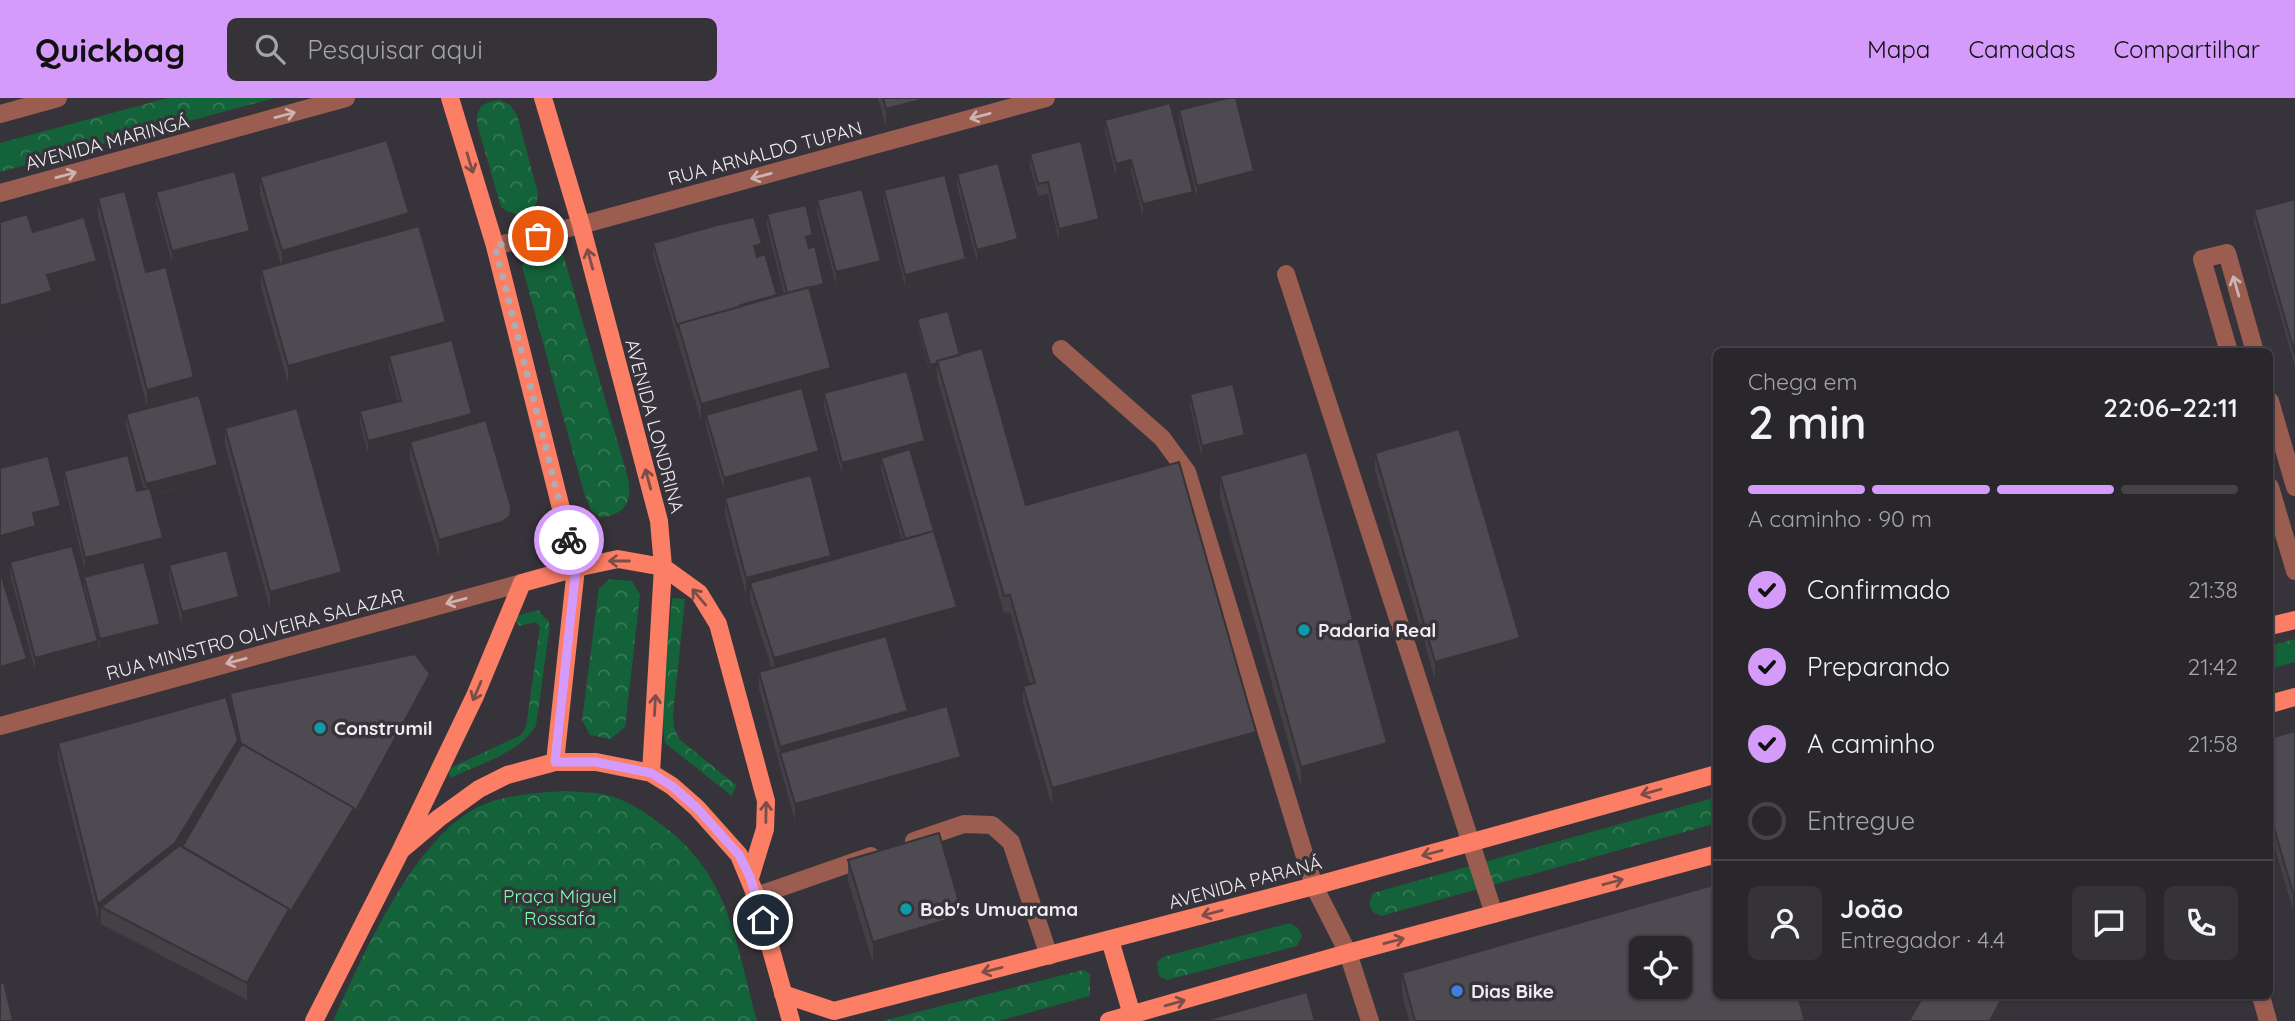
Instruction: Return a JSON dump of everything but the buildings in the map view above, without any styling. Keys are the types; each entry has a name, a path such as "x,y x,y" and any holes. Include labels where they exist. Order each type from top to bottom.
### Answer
{"main road":[{"path":"450,98 495,246 576,568 555,762"},
{"name":"AVENIDA LONDRINA","path":"543,98 581,225 659,521 663,567 651,773"},
{"path":"314,1021 475,696 522,583 618,559 663,567 698,593 718,624 766,801 765,829 750,877"},
{"path":"2273,625 2295,620"},
{"path":"2273,703 2295,697"},
{"path":"401,850 479,789 507,775 555,762 596,762 651,773 672,786 705,815 739,855 756,896 791,1021"},
{"name":"AVENIDA PARANÁ","path":"783,994 834,1011 1314,886 1713,775"},
{"path":"1109,1021 1348,953 1713,855"},
{"path":"1110,940 1132,1015"}],"street":[{"path":"0,114 58,98"},
{"name":"AVENIDA MARINGÁ","path":"0,193 346,98"},
{"name":"RUA ARNALDO TUPAN","path":"495,246 1046,98"},
{"path":"2229,348 2202,259 2227,253 2254,348"},
{"path":"1286,274 1494,914"},
{"path":"1061,349 1162,438 1187,472 1314,886 1348,953 1370,1021"},
{"path":"2273,411 2295,487"},
{"path":"2273,497 2295,571"},
{"name":"RUA MINISTRO OLIVEIRA SALAZAR","path":"0,726 522,583"},
{"path":"756,896 964,824 992,825 1011,842 1049,956"},
{"path":"2262,999 2268,1021"}],"green space":[{"path":"168,98 275,98 0,172 0,143"},
{"path":"499,100 510,105 517,115 538,193 534,208 527,213 508,212 501,207 477,124 482,106"},
{"path":"544,246 555,247 563,254 628,478 629,494 625,506 609,516 600,517 591,510 584,493 522,266 530,252"},
{"path":"610,579 632,581 640,595 625,727 611,739 590,735 582,720 599,588"},
{"path":"672,598 685,599 673,714 674,727 679,739 736,785 732,796 665,743 661,715"},
{"path":"538,610 549,622 549,632 536,726 528,736 508,751 450,778 448,769 521,735 526,727 540,627 536,622 519,626 514,617"},
{"path":"2295,639 2295,662 2273,668 2273,645"},
{"name":"Praça Miguel Rossafa","path":"564,791 602,794 630,804 680,840 699,862 726,909 757,1021 333,1021 394,898 436,840 460,818 485,804 514,796"},
{"path":"1713,798 1713,824 1381,916 1373,912 1369,904 1373,893"},
{"path":"1290,923 1298,928 1302,936 1297,946 1167,980 1159,976 1157,962 1163,957"},
{"path":"1083,970 1090,974 1090,996 999,1021 882,1021"}],"way so far":[{"path":"538,236 495,246 569,540"}],"place":[{"name":"Padaria Real","path":"1304,630"},
{"name":"Construmil","path":"320,728"},
{"name":"Bob's Umuarama","path":"906,909"},
{"name":"Dias Bike","path":"1457,991"}],"route":[{"path":"569,540 576,568 555,762 596,762 651,773 672,786 697,808 739,855 750,877 763,920"}]}
